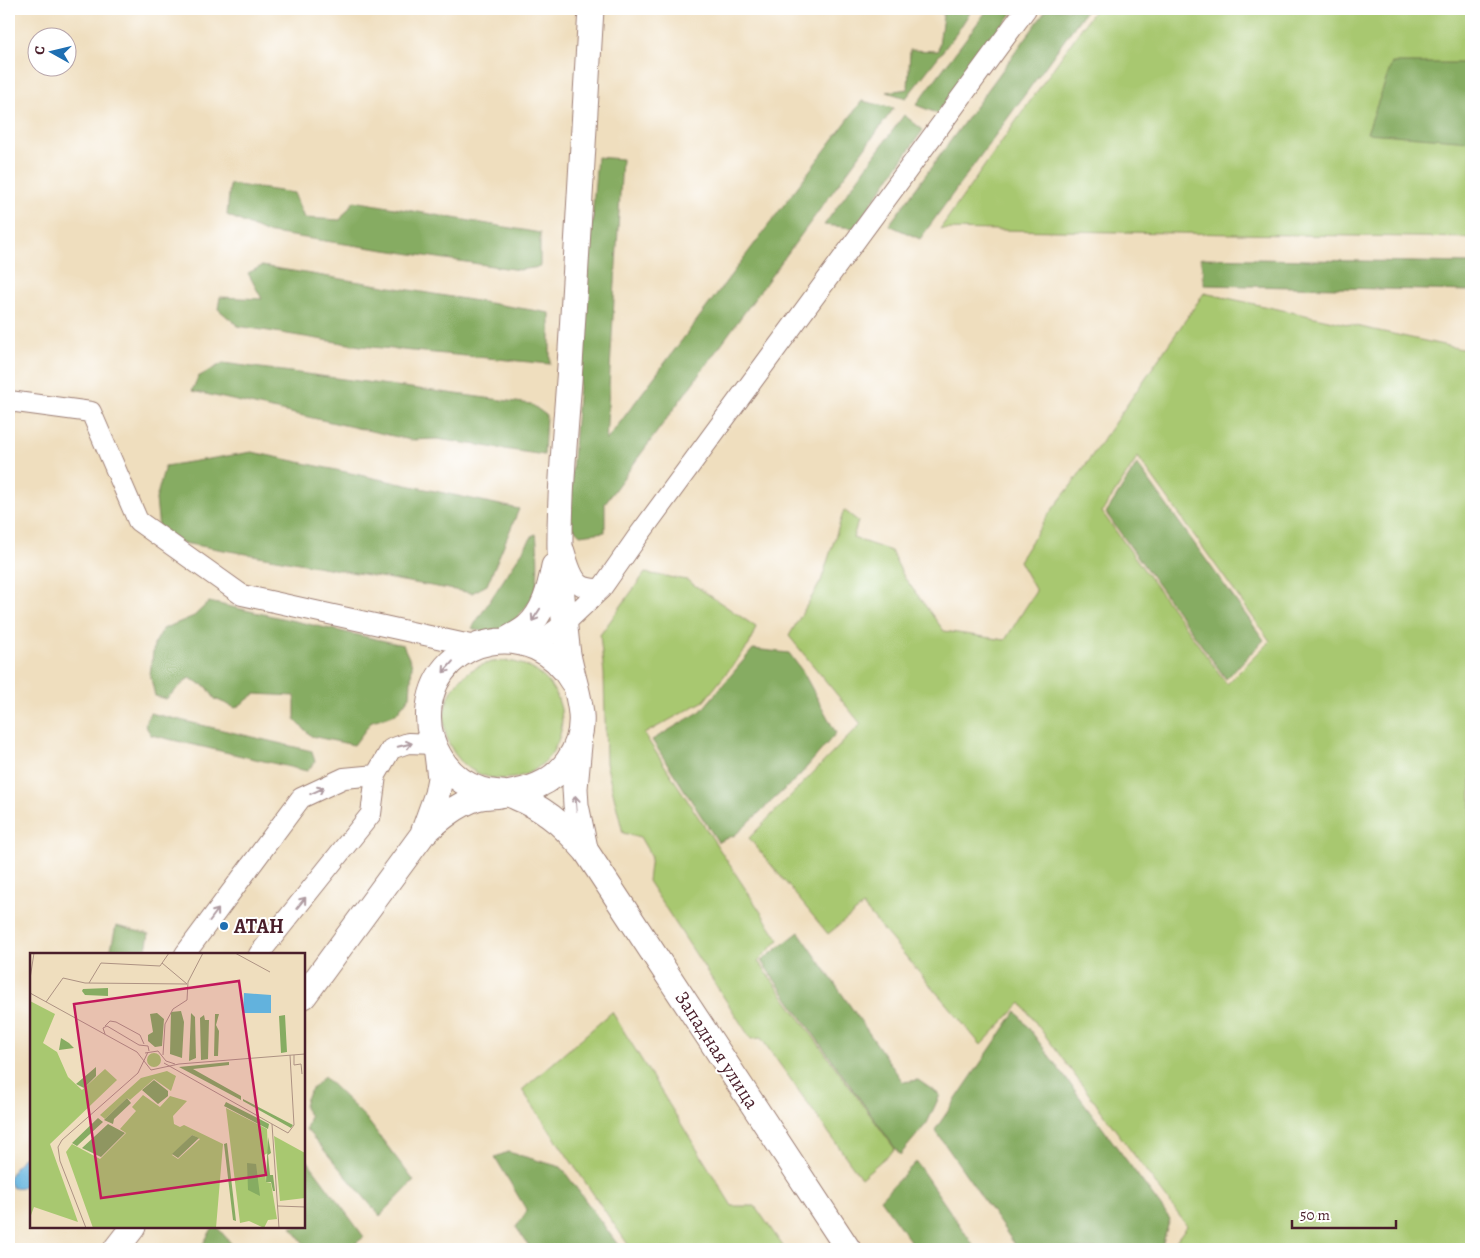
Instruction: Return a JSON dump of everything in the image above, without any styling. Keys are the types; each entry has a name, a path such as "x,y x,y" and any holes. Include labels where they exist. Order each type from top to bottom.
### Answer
{"main road":[{"path":"305,995 423,834 444,816 478,797 522,792 535,788 559,772 575,749 580,736 582,722 581,703 575,685 564,624 560,536 591,9"},
{"path":"506,640 526,628 539,612 548,592 560,536"},
{"path":"423,834 437,794 440,778 429,723 429,707 432,692 449,664 475,646 490,641 506,640 520,642 547,652 568,672 575,685"},
{"name":"Западная улица","path":"582,722 575,788 579,825 586,851"},
{"path":"435,749 455,776 467,784 480,790 508,794"},
{"name":"Западная улица","path":"508,794 526,801 555,818 586,851 848,1249"},
{"path":"116,1249 132,1228"}],"lane":[{"path":"534,646 564,624 601,589 1026,9"},
{"path":"9,401 91,412 138,521 242,595 475,646"},
{"path":"560,536 569,567 578,583 585,588 601,589"},
{"path":"260,953 372,814 376,775 391,750 408,743 435,749"},
{"path":"186,953 301,798 344,778 376,775"}],"green space":[{"path":"944,9 972,9 956,34 906,98 887,92 908,89 910,50 938,51"},
{"path":"988,9 1015,9 939,114 916,105"},
{"path":"1047,9 1087,9 920,239 889,225"},
{"path":"1095,9 1471,9 1471,238 940,229"},
{"path":"1392,63 1471,63 1471,141 1367,133"},
{"path":"862,101 894,108 605,503 605,532 580,535 568,523 597,157 622,159 606,441"},
{"path":"904,115 923,130 854,228 824,225"},
{"path":"230,184 294,193 304,218 340,220 354,201 540,233 540,267 519,270 265,232 227,215"},
{"path":"1201,258 1471,263 1471,291 1204,285"},
{"path":"262,266 550,313 550,364 361,346 238,326 218,309 220,297 262,299 248,273"},
{"path":"1204,293 1471,351 1471,1249 1170,1249 1187,1226 1021,1003 981,1045 863,906 828,934 749,838 861,724 789,636 821,581 844,510 858,521 853,538 891,551 904,577 944,631 1005,640 1036,591 1019,561 1048,515 1073,483","holes":["1138,457 1270,641 1227,684 1102,512"]},
{"path":"223,363 531,404 546,415 544,455 437,439 411,440 192,391 198,377"},
{"path":"252,452 519,509 487,585 472,593 160,539 156,499 165,466"},
{"path":"1137,464 1264,640 1226,679 1106,513"},
{"path":"536,534 538,555 537,579 535,592 530,602 516,619 502,630 487,632 472,628 533,535"},
{"path":"645,573 687,580 756,627 749,645 704,701 644,734 779,940 758,961 895,1149 861,1178 761,1038 751,1039 648,881 651,856 640,837 623,833 606,763 604,674 600,635"},
{"path":"209,602 403,645 412,665 410,696 396,714 372,721 354,745 311,736 295,720 295,696 255,694 236,708 215,699 207,687 189,678 166,699 155,696 150,674 154,645 163,629 194,616"},
{"path":"753,649 789,653 803,672 836,733 800,775 735,835 718,842 652,740 701,711"},
{"path":"503,661 526,665 545,678 558,697 562,720 558,743 545,762 526,775 503,779 480,775 461,762 448,743 444,720 448,697 461,678 480,665"},
{"path":"150,713 312,751 315,762 307,771 151,735 145,725"},
{"path":"116,926 149,934 145,953 110,953"},
{"path":"799,932 903,1082 918,1080 940,1095 927,1123 900,1155 761,961"},
{"path":"1016,1011 1170,1219 1161,1249 1018,1249 935,1130"},
{"path":"612,1012 732,1206 755,1206 785,1249 631,1249 522,1090"},
{"path":"324,1077 365,1117 414,1181 380,1216 306,1129 310,1116 305,1109 305,1101 314,1087"},
{"path":"508,1152 561,1167 621,1249 531,1249 516,1227 527,1211 495,1157"},
{"path":"305,1157 364,1237 356,1243 353,1249 308,1249 292,1228 305,1228"},
{"path":"916,1162 976,1249 916,1249 880,1199"},
{"path":"212,1228 218,1228 236,1249 200,1249"}],"water":[{"path":"30,1156 30,1176 23,1187 13,1188 9,1183 9,1177 23,1157"}],"place":[{"name":"АТАН","path":"224,926"}]}
